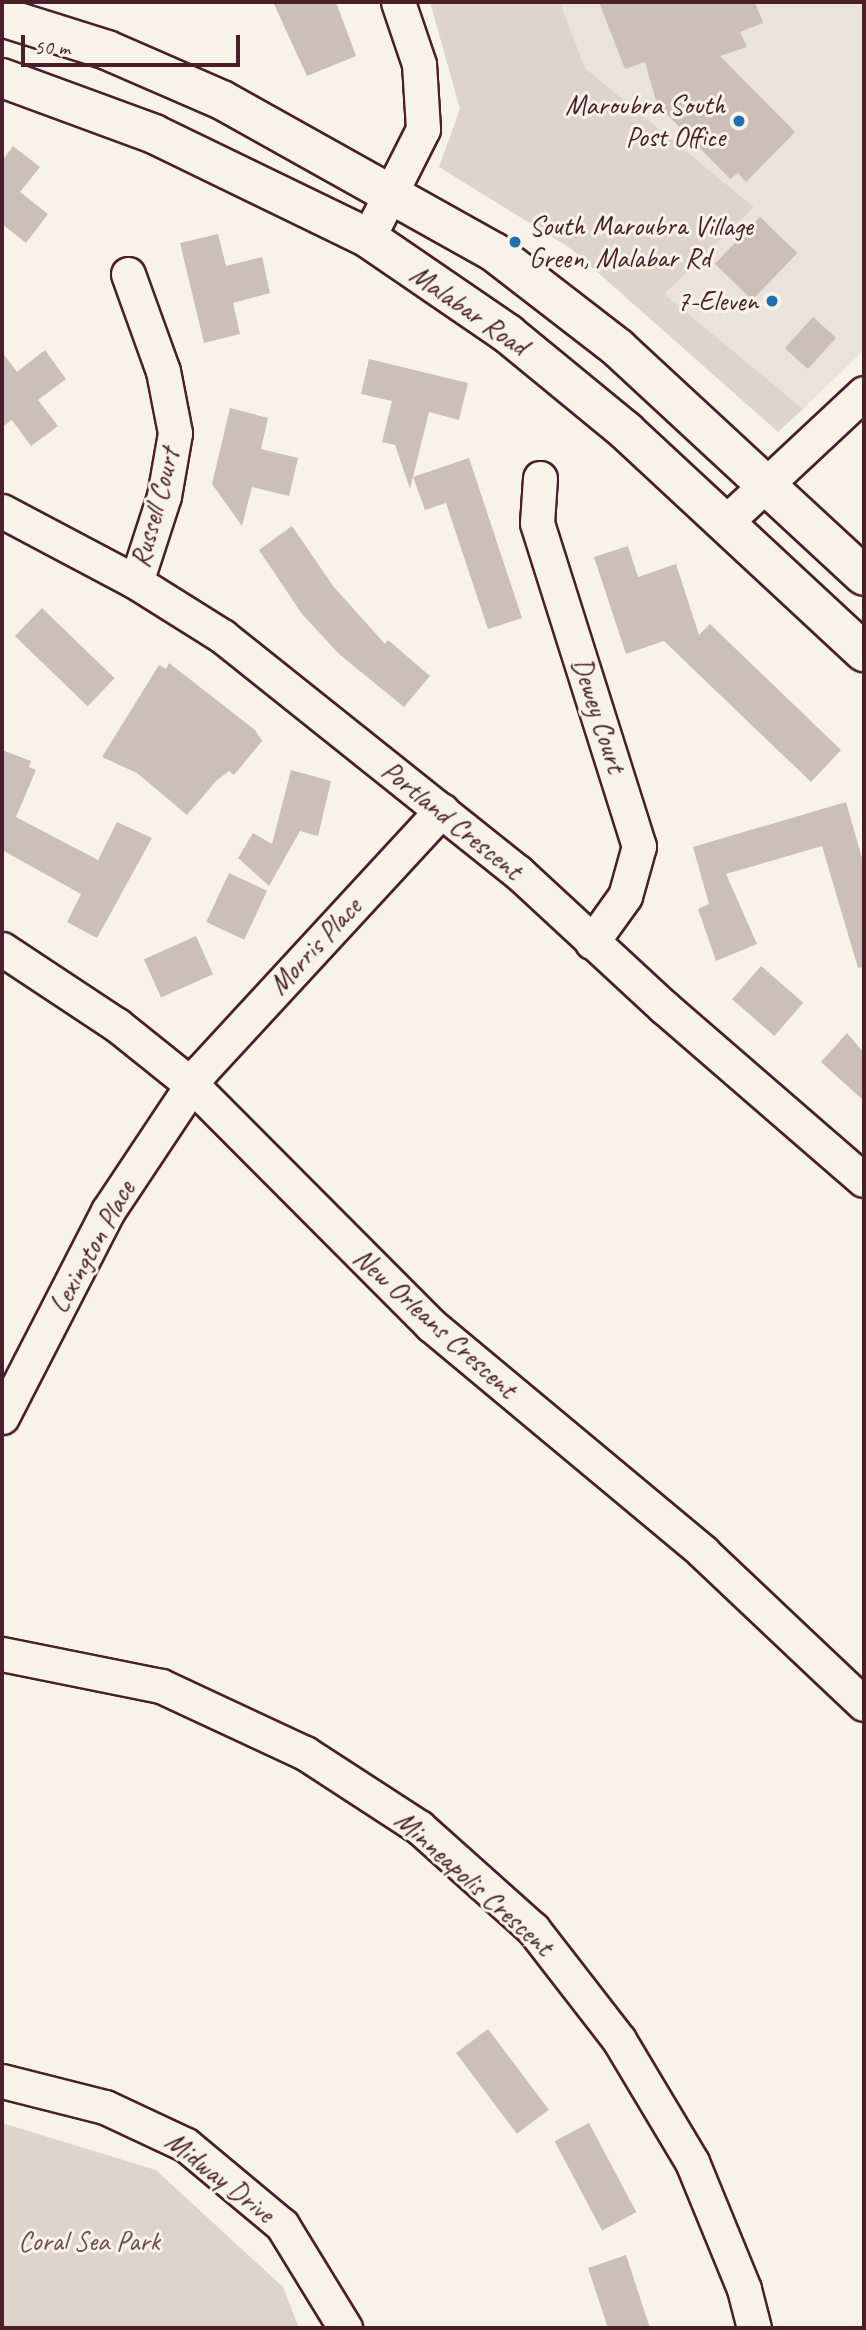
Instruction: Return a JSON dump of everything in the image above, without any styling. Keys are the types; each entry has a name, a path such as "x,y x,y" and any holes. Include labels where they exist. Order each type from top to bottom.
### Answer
{"main road":[{"name":"Malabar Road","path":"2,17 107,50 222,100 394,192 494,252 618,348 768,484 864,576"},
{"name":"Malabar Road","path":"2,78 154,134 368,238 508,334 727,521 864,652"}],"street":[{"path":"368,238 394,192 423,130 425,99 398,2"},
{"name":"Russell Court","path":"128,274 163,371 175,433 164,496 136,582"},
{"path":"727,521 864,393"},
{"name":"Dewey Court","path":"540,478 537,523 639,846 625,897 592,942"},
{"name":"Portland Crescent","path":"2,511 136,582 222,636 442,810 864,1180"},
{"name":"Morris Place","path":"192,1085 250,1015 442,810"},
{"name":"New Orleans Crescent","path":"2,949 117,1026 192,1085 431,1325 702,1552 864,1704"},
{"name":"Lexington Place","path":"2,1417 108,1211 192,1085"},
{"name":"Minneapolis Crescent","path":"2,1654 161,1686 281,1740 419,1828 534,1929 619,2040 692,2162 744,2289 754,2328"},
{"name":"Midway Drive","path":"2,2081 94,2103 186,2145 282,2225 345,2328"}],"shaded area":[{"path":"560,2 864,2 864,350 803,409 663,294 754,207 585,68"}],"green space":[{"path":"430,2 560,2 585,68 754,207 664,294 803,409 778,432 570,248 439,167 460,109"},
{"name":"Coral Sea Park","path":"2,2123 156,2170 283,2287 299,2328 2,2328"}],"building":[{"path":"273,2 336,2 356,56 307,76"},
{"path":"599,2 755,2 763,23 740,32 747,47 720,56 795,132 746,182 738,173 730,179 657,104 645,62 625,69"},
{"path":"13,146 40,167 20,192 48,214 26,243 2,224 2,161"},
{"path":"760,217 797,253 752,300 715,264"},
{"path":"218,234 226,266 262,257 270,293 233,303 240,334 204,343 180,243"},
{"path":"813,317 836,338 808,369 785,348"},
{"path":"45,350 66,379 38,400 58,426 31,446 12,420 2,427 2,352 17,372"},
{"path":"369,359 468,383 459,420 429,412 410,489 395,445 382,442 392,401 361,394"},
{"path":"230,408 268,418 261,449 298,458 289,496 252,487 242,526 212,484"},
{"path":"469,458 522,618 488,629 446,503 425,510 413,477"},
{"path":"292,526 333,586 385,644 388,640 430,676 404,707 339,654 302,614 259,550"},
{"path":"628,546 638,577 676,564 699,635 710,624 841,750 811,782 664,641 626,654 594,557"},
{"path":"42,608 115,678 88,706 15,636"},
{"path":"169,663 255,730 262,741 234,775 229,771 217,780 187,815 137,773 102,757 159,665 166,669"},
{"path":"2,750 31,761 29,767 36,770 16,817 98,860 117,822 152,838 97,938 67,922 81,894 2,850"},
{"path":"291,770 331,781 318,836 300,831 269,886 238,858 253,833 272,844"},
{"path":"846,802 864,865 864,967 858,968 822,846 726,874 757,944 716,961 698,909 709,904 693,847"},
{"path":"229,873 267,891 244,940 206,922"},
{"path":"196,936 213,974 161,998 144,959"},
{"path":"761,966 803,1003 774,1036 732,999"},
{"path":"847,1033 864,1053 864,1101 821,1062"},
{"path":"488,2029 549,2110 517,2134 456,2053"},
{"path":"589,2123 636,2212 602,2230 555,2141"},
{"path":"626,2255 650,2328 608,2328 588,2268"}],"place":[{"name":"Maroubra South Post Office","path":"739,121"},
{"name":"South Maroubra Village Green, Malabar Rd","path":"515,242"},
{"name":"7-Eleven","path":"772,301"}]}
